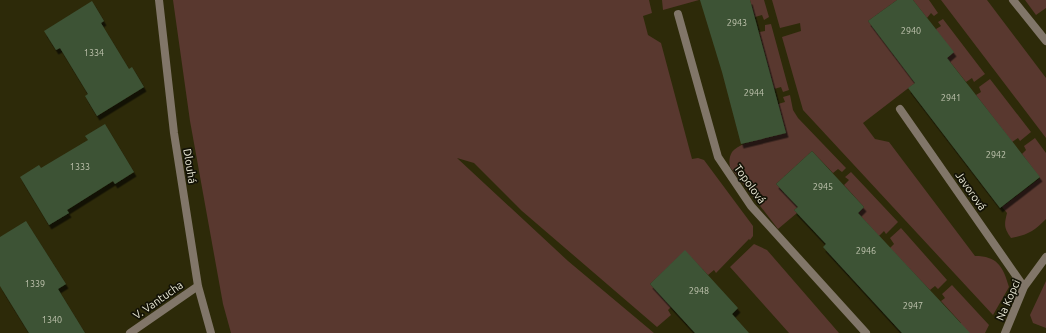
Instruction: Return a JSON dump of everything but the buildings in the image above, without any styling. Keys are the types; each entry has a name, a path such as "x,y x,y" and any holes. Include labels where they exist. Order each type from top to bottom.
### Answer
{"street":[{"name":"Dlouhá","path":"159,0 174,133 198,286 211,333"},
{"path":"1013,0 1046,41"},
{"name":"Topolová","path":"678,14 718,157 751,206 866,333"},
{"name":"Javorová","path":"900,109 1024,287"},
{"name":"Na Kopci","path":"1005,333 1024,287 1046,257"},
{"name":"V. Vantucha","path":"130,333 198,286"}],"shaded area":[{"path":"173,0 649,0 652,13 643,16 648,35 661,43 692,159 698,158 704,160 753,226 753,236 716,273 714,270 708,275 685,251 650,284 671,307 668,310 671,315 657,327 522,211 474,163 457,158 568,261 654,333 231,333 223,304 190,121"},
{"path":"662,0 699,0 663,10"},
{"path":"750,0 764,0 769,17 764,20 762,15 755,17"},
{"path":"772,0 897,0 868,21 915,83 863,123 875,139 889,142 975,256 983,256 994,260 1001,268 1009,287 993,315 803,110 782,37 801,31 800,23 780,28"},
{"path":"913,0 929,0 938,13 934,16 931,13 927,18"},
{"path":"941,0 987,0 1046,78 1046,138"},
{"path":"1025,0 1046,0 1046,8 1036,15"},
{"path":"943,19 985,74 974,82 972,78 966,82 947,58 936,29 941,26 938,22"},
{"path":"771,24 789,90 783,92 781,87 774,89 759,32 765,31 765,25"},
{"path":"990,79 1031,132 1020,141 1018,138 1012,142 976,95 981,92 979,87"},
{"path":"790,95 793,110 798,118 846,168 842,172 838,169 833,173 812,151 776,184 798,207 794,210 797,213 778,229 730,167 730,156 736,148 749,142 786,133 778,104 785,102 783,97"},
{"path":"1035,138 1046,153 1046,219 1030,232 1011,238 1005,226 1007,213 1002,207 1040,178 1022,154 1026,150 1024,146"},
{"path":"851,172 898,222 886,234 884,231 879,236 858,213 864,207 844,185 849,180 845,177"},
{"path":"901,228 947,280 938,289 935,286 930,290 890,248 894,244 890,238"},
{"path":"754,244 767,250 839,333 789,333 730,267"},
{"path":"1046,281 1046,328 1033,323 1030,315"},
{"path":"952,285 989,325 985,333 951,333 961,323 941,301 945,298 942,294"}]}
